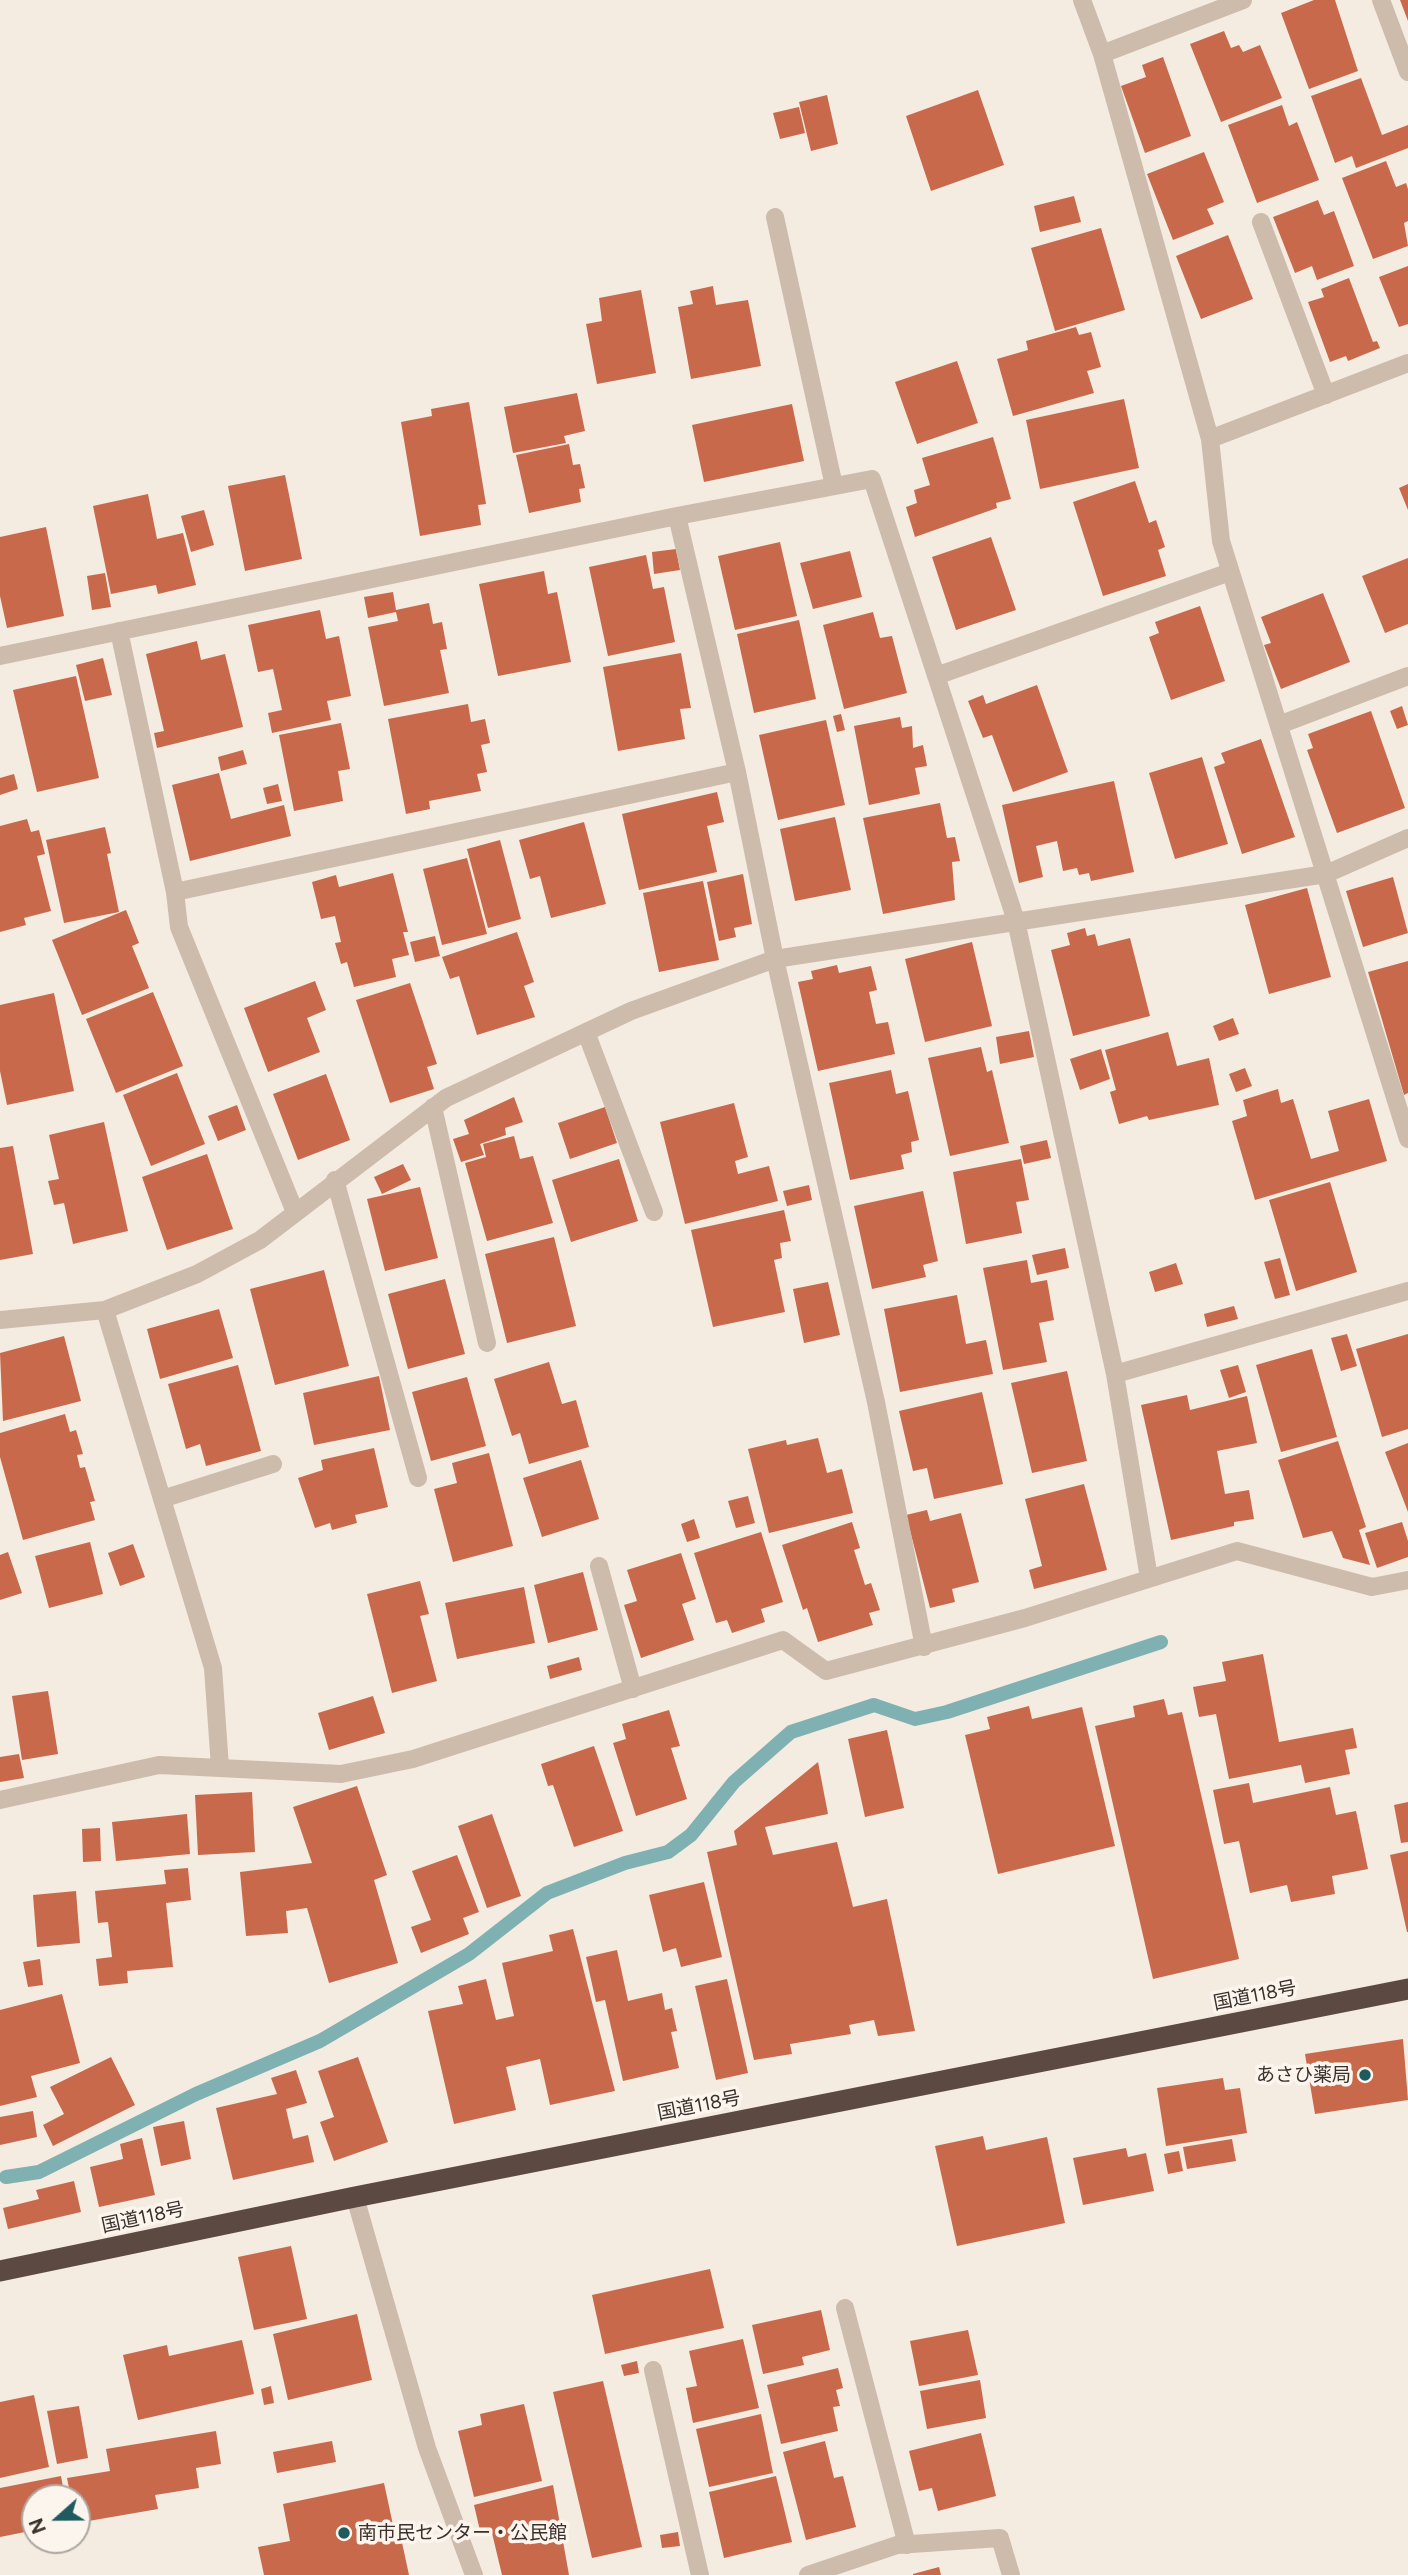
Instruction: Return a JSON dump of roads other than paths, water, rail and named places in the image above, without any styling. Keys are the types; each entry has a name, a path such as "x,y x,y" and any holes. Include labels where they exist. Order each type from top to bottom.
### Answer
{"highway":[{"name":"国道118号","path":"0,2271 355,2197 1408,1989"}],"street":[{"path":"1082,0 1102,54 1210,439 1221,541 1408,1139"},
{"path":"1102,54 1243,0"},
{"path":"1381,0 1408,72"},
{"path":"775,218 834,486"},
{"path":"1261,222 1326,395"},
{"path":"1210,439 1408,363"},
{"path":"0,656 677,516 872,479 1016,922 1115,1374 1149,1578"},
{"path":"677,516 737,772 775,959 876,1402 924,1647"},
{"path":"936,676 1230,572"},
{"path":"119,631 175,892 179,927 295,1212"},
{"path":"1279,725 1408,676"},
{"path":"175,892 737,772"},
{"path":"0,1320 105,1310 197,1274 260,1240 335,1180 446,1098 631,1011 775,959 1326,874 1408,838"},
{"path":"586,1032 654,1212"},
{"path":"433,1107 487,1343"},
{"path":"335,1180 418,1478"},
{"path":"1115,1374 1408,1291"},
{"path":"105,1310 213,1668 220,1767"},
{"path":"162,1499 273,1464"},
{"path":"0,1800 159,1765 341,1774 413,1759 783,1640 826,1671 1026,1618 1237,1550 1372,1587 1408,1580"},
{"path":"598,1566 627,1660 633,1689"},
{"path":"355,2197 427,2448 474,2575"},
{"path":"845,2308 907,2545"},
{"path":"653,2370 700,2575"},
{"path":"808,2575 907,2545 1000,2538 1011,2575"}],"waterway":[{"path":"6,2177 39,2172 196,2094 320,2041 469,1954 547,1893 625,1863 668,1852 691,1835 734,1782 791,1732 874,1705 915,1719 947,1712 1161,1642"}],"place":[{"name":"あさひ薬局","path":"1365,2075"},
{"name":"南市民センター・公民館","path":"344,2533"}]}
